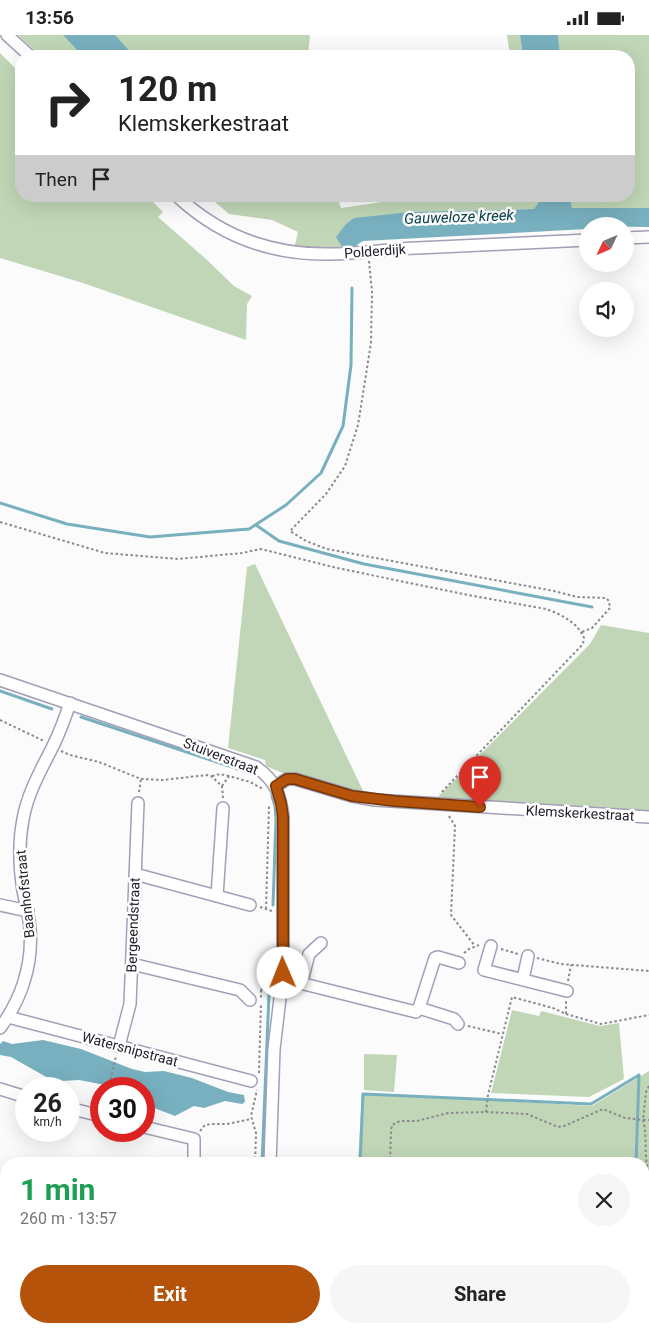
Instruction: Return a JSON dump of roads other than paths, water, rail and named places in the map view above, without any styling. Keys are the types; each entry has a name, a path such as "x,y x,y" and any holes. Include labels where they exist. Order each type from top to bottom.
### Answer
{"street":[{"path":"7,35 23,50"},
{"name":"Polderdijk","path":"184,202 213,224 238,236 282,251 317,254 579,240"},
{"path":"634,238 649,237"},
{"name":"Stuiverstraat","path":"0,680 256,767 267,774 276,786"},
{"name":"Baanhofstraat","path":"0,1028 8,1017 20,992 29,963 28,911 20,867 23,819 32,787 60,732 70,703"},
{"name":"Klemskerkestraat","path":"276,786 287,779 295,779 352,796 430,804 649,817"},
{"path":"270,1157 283,817 276,786"},
{"name":"Bergeendstraat","path":"119,1046 130,1004 138,803"},
{"path":"217,896 223,808"},
{"path":"135,874 250,905"},
{"path":"0,905 28,911"},
{"path":"300,983 309,954 321,943"},
{"path":"491,946 484,970 566,991"},
{"path":"522,979 528,956"},
{"path":"277,981 300,983 416,1012 419,1009 435,958 438,957 460,963"},
{"path":"132,963 240,990 250,1000"},
{"path":"419,1009 454,1019 458,1024"},
{"name":"Watersnipstraat","path":"8,1017 256,1079"},
{"path":"0,1089 15,1094"},
{"path":"155,1130 194,1139 194,1157"}],"water":[{"path":"63,35 115,35 129,50 77,50"},
{"path":"520,35 558,35 559,50 522,50"},
{"path":"539,202 571,202 572,208 649,208 649,227 634,227 634,217 579,217 579,229 363,241 355,249 344,250 336,237 346,224 354,218 410,212 534,209"},
{"path":"43,1040 81,1049 132,1069 145,1072 164,1071 192,1078 228,1092 244,1095 245,1102 242,1104 225,1101 204,1108 194,1106 175,1116 155,1108 155,1077 90,1077 90,1082 80,1080 80,1077 46,1077 11,1057 0,1055 0,1044 3,1041 12,1044"}],"waterway":[{"name":"Gauweloze kreek","path":"0,503 67,524 150,537 249,529 286,505 321,473 343,426 351,365 352,288"},
{"path":"256,525 279,541 364,564 592,607"},
{"path":"0,691 52,709"},
{"path":"81,717 256,775"},
{"path":"272,796 276,819 273,905"},
{"path":"262,1157 269,994"},
{"path":"360,1157 363,1094 591,1104 639,1075"},
{"path":"636,1157 639,1075"}]}
